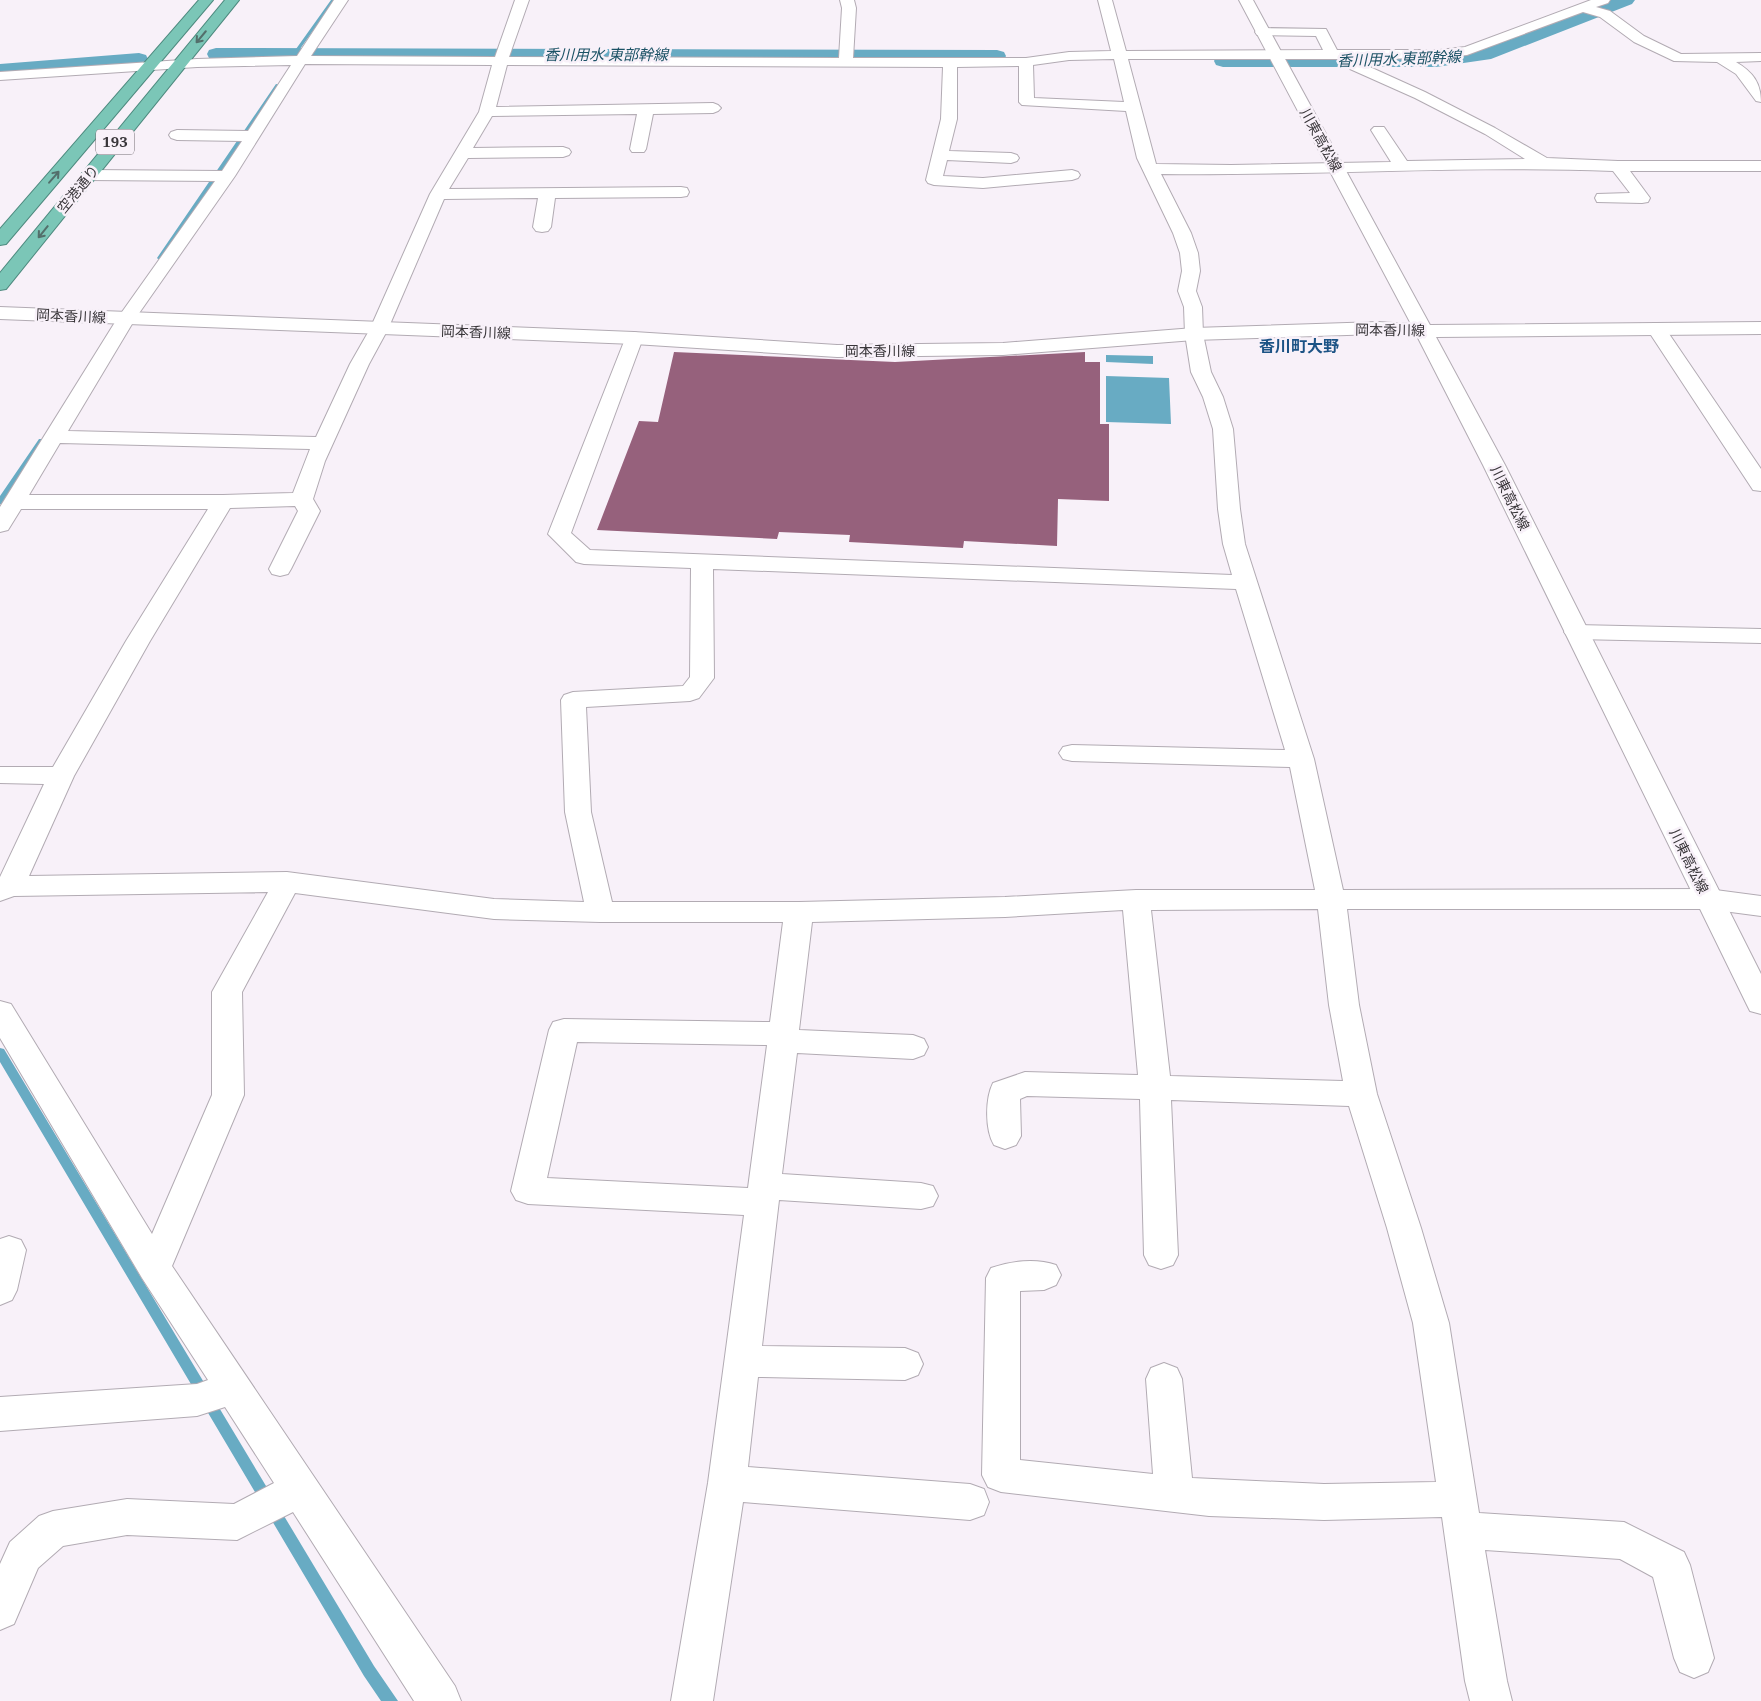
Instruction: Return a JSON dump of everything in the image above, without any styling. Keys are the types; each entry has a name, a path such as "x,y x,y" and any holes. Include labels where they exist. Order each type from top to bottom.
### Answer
{"highway":[{"name":"空港通り","path":"0,240 206,0"},
{"name":"空港通り","path":"0,285 232,0"}],"street":[{"path":"0,525 126,319 226,176 300,60 341,0"},
{"path":"280,569 309,511 302,499 304,487 323,443 368,347 379,329 438,194 487,112 501,60 522,0"},
{"path":"846,62 849,8 847,0"},
{"path":"1105,0 1122,42 1132,106 1145,158 1182,233 1189,253 1191,271 1187,291 1193,307 1194,334 1201,372 1213,397 1223,429 1229,509 1234,544 1301,759 1331,899 1344,1006 1360,1094 1404,1228 1431,1324 1459,1515 1486,1681 1491,1701"},
{"name":"川東高松線","path":"1246,0 1425,331 1761,1003"},
{"path":"0,76 178,64 300,60 1026,62 1070,56 1122,42 1274,54 1332,55 1351,59 1467,51 1583,8 1604,7 1639,39 1678,58 1722,59 1761,57"},
{"path":"1262,32 1321,32 1332,55"},
{"path":"1351,59 1482,127 1543,163"},
{"path":"1722,59 1741,71 1761,98"},
{"path":"1026,62 1026,102 1132,106"},
{"path":"950,63 949,119 934,180 983,183 1072,175"},
{"path":"487,112 713,108"},
{"path":"638,149 646,109"},
{"path":"1379,130 1402,166"},
{"path":"177,135 252,136"},
{"path":"462,153 563,152"},
{"path":"939,155 1011,158"},
{"path":"1150,169 1231,170 1543,163 1618,166 1761,166"},
{"path":"1603,198 1642,198 1618,166"},
{"path":"89,175 226,176"},
{"path":"438,194 681,192"},
{"path":"542,227 547,194"},
{"name":"岡本香川線","path":"0,313 634,338 837,351 1003,349 1194,334 1378,328 1425,331 1761,328"},
{"path":"1656,329 1761,485"},
{"path":"634,338 559,534 584,557 1246,582"},
{"path":"54,437 323,443"},
{"path":"14,502 222,502 302,499"},
{"path":"222,502 138,641 61,776 5,888 287,882 494,909 600,912 799,912 1005,907 1136,900 1708,900 1761,906"},
{"path":"600,912 578,812 573,700 690,693 702,678 702,562"},
{"path":"1576,632 1761,636"},
{"path":"1072,753 1301,759"},
{"path":"0,775 61,776"},
{"path":"154,1268 228,1095 227,992 287,882"},
{"path":"1136,900 1155,1087 1161,1255"},
{"path":"692,1701 727,1483 799,912"},
{"path":"0,1012 154,1268 217,1394 282,1499 440,1701"},
{"path":"913,1047 784,1037 564,1030 528,1191 921,1196"},
{"path":"1006,1136 1004,1092 1025,1084 1360,1094"},
{"path":"0,1290 9,1250"},
{"path":"1044,1275 1004,1278 1001,1475 1209,1498 1324,1502 1459,1515 1624,1541 1670,1565 1694,1658"},
{"path":"743,1361 905,1364"},
{"path":"1164,1379 1174,1494"},
{"path":"0,1414 217,1394"},
{"path":"727,1483 970,1502"},
{"path":"0,1610 24,1555 53,1529 127,1517 236,1522 282,1499"}],"water":[{"path":"1106,355 1153,356 1153,364 1106,362"},
{"path":"1106,376 1169,378 1171,424 1106,422"}],"building":[{"path":"674,352 895,362 1085,352 1085,362 1100,362 1100,424 1109,424 1109,501 1058,499 1057,546 964,541 963,548 849,542 850,535 779,532 777,539 597,530 639,421 658,422"}],"waterway":[{"path":"298,48 333,0"},
{"name":"香川用水 東部幹線","path":"1223,61 1436,61 1491,53 1626,0"},
{"name":"香川用水 東部幹線","path":"216,54 997,56"},
{"name":"香川用水 東部幹線","path":"0,70 139,59"},
{"path":"160,258 278,85"},
{"path":"0,502 42,441"},
{"path":"0,1052 369,1671 390,1701"}],"district":[{"name":"香川町大野","path":"1299,346"}]}
